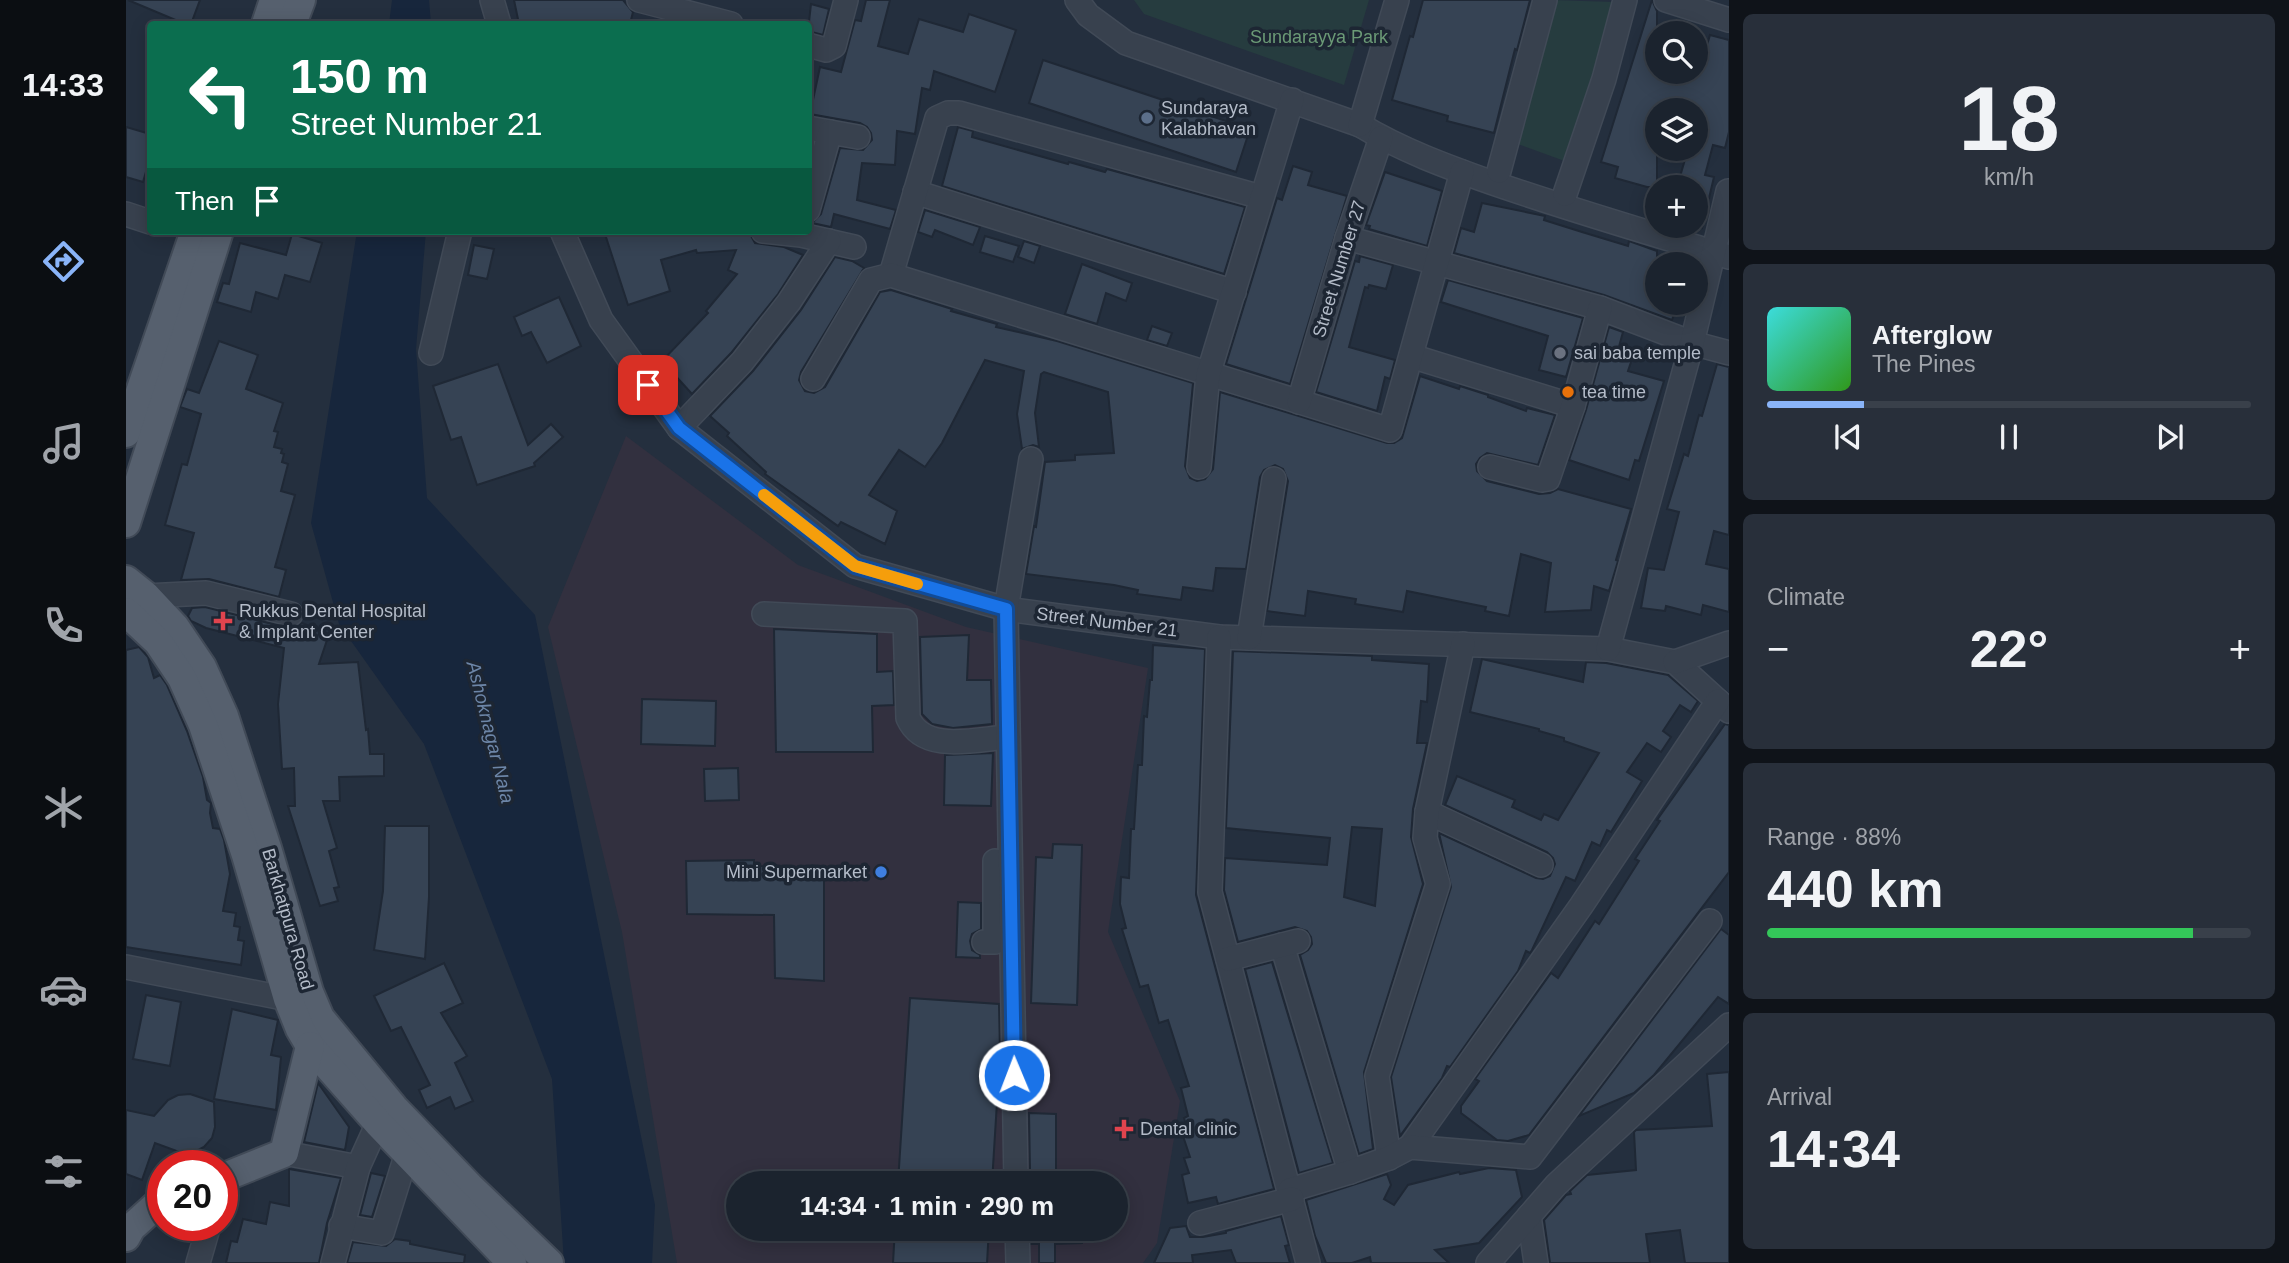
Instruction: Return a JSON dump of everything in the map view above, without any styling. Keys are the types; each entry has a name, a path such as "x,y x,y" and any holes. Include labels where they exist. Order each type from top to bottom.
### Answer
{"main road":[{"path":"267,21 274,0"},
{"path":"293,21 301,0"},
{"path":"126,433 195,235"},
{"path":"126,523 195,235"},
{"name":"Barkhatpura Road","path":"133,596 158,642 182,678 203,725 246,855 288,999 300,1029 310,1046 377,1123 407,1153 498,1230"},
{"name":"Barkhatpura Road","path":"133,596 175,627 202,667 224,716 268,848 309,992 320,1018 498,1230"},
{"path":"238,1173 284,1153 310,1046"},
{"path":"126,1237 131,1228 147,1214"},
{"path":"498,1230 539,1259"},
{"path":"498,1230 512,1263"}],"street":[{"path":"492,0 498,21"},
{"path":"639,0 675,5 722,21"},
{"path":"812,46 825,50 834,46 846,0"},
{"path":"1077,0 1088,15 1126,43 1360,125 1381,138 1462,172 1551,203 1722,249"},
{"path":"1360,125 1397,0"},
{"path":"1499,171 1545,0"},
{"path":"1564,194 1604,79 1625,0"},
{"path":"1666,0 1729,20"},
{"path":"1199,467 1208,375 1292,100"},
{"path":"891,275 937,118 948,113 959,113 1261,197"},
{"path":"1360,125 1386,125 1499,171 1645,219"},
{"path":"812,181 819,130 858,137"},
{"name":"Street Number 27","path":"1299,402 1347,238 1381,138"},
{"path":"813,379 871,280 891,275 1390,430 1462,172"},
{"path":"1608,649 1692,343 1722,249 1728,191"},
{"path":"915,192 1234,292"},
{"path":"126,214 147,221"},
{"path":"431,353 459,235"},
{"name":"Street Number 21","path":"564,235 601,320 679,428 855,566 1006,609 1219,637 1608,649 1675,662"},
{"path":"809,235 853,247"},
{"path":"1347,238 1600,308 1692,343 1729,353"},
{"path":"1695,238 1722,249"},
{"path":"679,428 742,362 789,302 829,241"},
{"path":"1489,467 1542,480 1548,479 1573,406 1600,308"},
{"path":"1411,356 1573,406"},
{"path":"984,942 995,942 1007,737 1006,609 1031,459"},
{"path":"1249,638 1274,479"},
{"path":"133,596 206,593 291,614"},
{"path":"764,614 905,621 908,718 912,728 933,741 1007,737"},
{"path":"1219,637 1210,892 1308,1263"},
{"path":"1200,1223 1291,1194 1389,1158 1410,1147 1724,706 1675,662 1729,643"},
{"path":"1389,1158 1377,1076 1438,884 1425,838 1427,812 1463,644"},
{"path":"1002,806 1016,1171"},
{"path":"1427,812 1541,865"},
{"path":"1530,1157 1710,920"},
{"path":"1228,959 1290,943 1350,1172"},
{"path":"126,967 288,999"},
{"path":"1488,1263 1556,1185 1729,1025"},
{"path":"333,1263 358,1167 377,1123"},
{"path":"1410,1147 1530,1157 1556,1185"},
{"path":"284,1153 358,1167"},
{"path":"341,1226 382,1233 407,1153"},
{"path":"1530,1216 1536,1263"},
{"path":"198,1263 204,1241"},
{"path":"1017,1241 1018,1263"}],"shaded area":[{"path":"626,436 798,565 966,627 1148,668 1108,932 1180,1101 1157,1243 1143,1263 677,1263 622,932 548,627"}],"green space":[{"name":"Sundarayya Park","path":"1134,0 1369,0 1344,85 1144,14"},
{"path":"1552,0 1614,2 1570,163 1515,143"}],"water":[{"path":"392,0 429,0 431,21 389,21"},
{"name":"Ashoknagar Nala","path":"356,235 426,235 416,349 427,498 535,615 655,1205 652,1263 564,1263 552,1079 424,744 339,624 311,523"}],"building":[{"path":"128,0 200,0 192,21 178,21"},
{"path":"514,0 623,0 633,12 631,21 518,21"},
{"path":"866,0 890,0 878,46 908,54 919,19 963,32 969,14 1016,30 995,92 934,71 930,90 922,88 915,134 897,131 895,165 862,163 857,200 896,210 890,229 834,214 831,227 812,223 821,214 840,148 863,150 872,140 867,127 860,123 812,114 820,67 841,72 855,20 861,21"},
{"path":"1423,0 1530,0 1494,133 1447,121 1448,116 1392,100"},
{"path":"1652,0 1657,11 1657,21 1645,21"},
{"path":"811,4 829,9 823,35 812,32 812,21 809,21"},
{"path":"1645,22 1645,84 1708,84 1710,35 1729,40 1729,132 1725,148 1713,145 1705,175 1680,175 1685,161 1708,161 1708,98 1645,98 1645,161 1657,161 1657,175 1645,175 1645,186 1615,178 1618,167 1601,162"},
{"name":"Sundaraya Kalabhavan","path":"1043,60 1250,129 1236,172 1029,103"},
{"path":"126,127 147,133 147,168 143,182 126,177"},
{"path":"958,127 973,131 972,137 1068,164 1069,162 1105,172 1107,169 1245,207 1224,274 942,186"},
{"path":"1293,166 1312,172 1308,185 1347,196 1290,384 1226,364 1277,198 1282,200"},
{"path":"1385,172 1442,191 1427,246 1369,229 1370,226 1366,225"},
{"path":"1708,176 1714,177 1708,202"},
{"path":"1482,203 1545,216 1544,220 1582,232 1628,246 1629,241 1657,251 1645,252 1645,310 1604,295 1454,253 1461,228 1474,232"},
{"path":"925,210 980,227 973,245 935,230 932,237 918,232"},
{"path":"292,235 322,243 310,282 285,275 278,299 256,292 251,312 217,302 223,283 229,284 240,243 286,255"},
{"path":"605,235 751,235 755,243 784,247 803,255 778,294 731,353 692,394 662,361 708,313 706,311 737,274 728,270 736,250 697,253 696,250 661,260 670,291 628,305"},
{"path":"985,236 1019,246 1013,262 980,252"},
{"path":"1024,241 1040,246 1034,263 1018,257"},
{"path":"474,245 494,249 487,279 468,275"},
{"path":"1360,256 1393,265 1386,289 1369,285 1368,288 1365,287 1349,347 1395,360 1390,379 1385,377 1377,411 1316,392 1355,261 1359,262"},
{"path":"835,257 852,261 864,268 801,372 799,380 805,391 814,393 825,387 880,292 891,290 997,324 996,327 1057,341 1193,383 1185,466 1190,478 1197,481 1205,479 1213,469 1220,392 1387,443 1394,443 1402,438 1420,376 1488,395 1526,411 1527,408 1555,415 1538,465 1487,453 1476,464 1477,471 1487,481 1539,494 1558,489 1631,509 1609,591 1594,586 1591,610 1545,612 1551,563 1521,554 1509,616 1485,611 1486,607 1407,591 1403,612 1355,604 1356,599 1308,591 1305,616 1267,611 1288,481 1283,469 1275,465 1264,470 1260,477 1246,569 1216,568 1213,591 1183,587 1181,600 1137,594 1138,590 1114,585 1026,574 1045,462 1075,460 1075,455 1114,453 1108,392 1044,372 1041,374 1035,413 1039,447 1033,445 1022,449 1017,414 1024,371 985,360 942,443 925,467 899,450 869,495 897,511 885,544 841,522 838,526 765,474 766,472 727,436 729,433 710,416 753,371 801,310"},
{"path":"1082,264 1132,283 1126,301 1106,293 1097,324 1065,314"},
{"path":"1448,280 1583,318 1566,377 1539,370 1548,336 1441,302"},
{"path":"559,297 581,346 547,363 531,332 522,336 514,317"},
{"path":"1658,315 1674,315 1672,320"},
{"path":"1152,326 1172,333 1167,346 1147,340"},
{"path":"1609,327 1623,332 1617,354 1632,359 1628,371 1664,381 1639,461 1635,460 1629,480 1569,460"},
{"path":"219,341 258,355 246,389 283,403 274,431 278,432 274,447 282,449 282,462 288,464 281,491 295,495 275,567 286,570 279,597 209,579 181,580 194,533 165,525 182,464 187,465 201,414 180,407 187,389 199,393"},
{"path":"498,364 528,445 551,424 563,437 534,463 535,466 477,485 461,437 451,440 433,386"},
{"path":"1717,364 1729,367 1729,535 1714,531 1706,564 1729,569 1729,612 1703,605 1701,615 1666,606 1665,611 1641,608 1648,568 1664,570 1679,512 1667,509 1684,454 1688,456 1699,415 1702,416"},
{"path":"205,607 288,628 302,623 329,634 319,664 358,662 370,754 384,754 384,776 339,777 340,801 323,801 337,848 329,851 339,887 334,888 338,901 320,906 288,806 295,806 294,768 282,769 278,704 284,648 206,628 191,621 188,616 192,608"},
{"path":"774,629 877,634 877,672 893,671 894,705 872,706 873,752 776,752"},
{"path":"969,635 967,680 991,680 992,724 953,728 932,724 922,714 920,637"},
{"path":"1153,645 1205,649 1196,895 1274,1189 1218,1204 1216,1197 1188,1203 1182,1175 1189,1173 1184,1158 1190,1157 1183,1136 1189,1134 1184,1118 1188,1116 1181,1088 1189,1086 1168,1020 1159,1023 1148,985 1140,987 1122,929 1126,928 1120,904 1121,877 1129,878 1131,829 1134,829 1138,765 1142,765 1144,716 1147,717 1152,680"},
{"path":"139,647 148,657 154,678 160,675 167,685 203,777 207,800 211,803 213,828 220,829 224,840 230,874 223,911 236,913 234,926 240,927 238,940 244,941 241,965 126,947 126,650"},
{"path":"1233,651 1372,656 1372,660 1429,664 1427,702 1421,701 1417,743 1427,743 1413,809 1411,837 1423,884 1364,1072 1373,1149 1359,1154 1300,955 1312,944 1311,937 1307,931 1295,927 1238,942 1224,890 1225,858 1327,865 1330,838 1226,828","holes":["1352,827 1382,829 1375,906 1344,897"]},
{"path":"1482,659 1583,682 1586,662 1606,663 1668,675 1698,701 1691,712 1680,705 1663,731 1671,737 1661,752 1647,743 1627,772 1642,781 1611,832 1607,830 1600,846 1592,842 1575,881 1566,877 1532,950 1530,953 1526,951 1518,971 1450,1067 1447,1066 1442,1078 1400,1136 1391,1077 1451,887 1439,833 1536,878 1550,876 1555,864 1547,852 1445,805 1457,776 1515,800 1512,807 1541,820 1544,814 1558,820 1599,753 1539,729 1470,712"},
{"path":"642,699 716,701 715,746 641,744"},
{"path":"1725,724 1729,725 1729,872 1529,1135 1508,1141 1497,1140 1461,1113 1461,1106 1479,1081 1475,1079 1551,973 1558,978 1595,921 1599,924 1639,861 1635,859 1660,821 1657,820"},
{"path":"993,753 991,806 944,805 945,755"},
{"path":"738,768 739,800 705,801 704,769"},
{"path":"385,826 429,826 429,897 425,959 374,950 383,891"},
{"path":"1053,844 1082,845 1077,1005 1031,1003 1036,857 1052,858"},
{"path":"754,860 754,866 824,868 824,981 775,978 774,915 687,914 686,861"},
{"path":"958,902 981,903 981,929 972,934 970,941 972,950 980,955 980,958 956,957"},
{"path":"1721,929 1729,935 1729,1004 1718,997 1654,1075 1634,1093 1579,1116"},
{"path":"1272,962 1333,1163 1299,1173 1245,969"},
{"path":"444,963 463,1003 441,1013 467,1056 455,1063 473,1101 455,1109 450,1097 427,1108 419,1090 430,1085 401,1027 391,1031 374,996"},
{"path":"146,995 181,1002 170,1066 133,1059"},
{"path":"910,998 999,1004 1000,1053 993,1171 899,1171"},
{"path":"232,1009 278,1020 271,1055 281,1057 276,1110 214,1099"},
{"path":"1729,1072 1729,1263 1685,1263 1680,1230 1646,1234 1650,1263 1550,1263 1544,1220 1566,1195 1571,1194 1570,1191 1587,1175 1636,1170 1636,1130 1712,1126 1707,1074"},
{"path":"318,1083 349,1127 345,1150 304,1142"},
{"path":"190,1094 214,1102 215,1127 212,1138 198,1150 174,1150 155,1143 153,1150 147,1150 147,1166 142,1180 126,1174 126,1110 154,1116 168,1100 178,1095"},
{"path":"1029,1113 1056,1114 1056,1171 1030,1171"},
{"path":"1489,1168 1516,1170 1522,1197 1479,1243 1435,1250 1449,1263 1371,1263 1370,1257 1352,1263 1326,1263 1315,1236 1306,1200 1387,1174 1391,1185 1384,1199 1394,1205 1408,1185 1459,1172 1460,1174"},
{"path":"289,1169 341,1178 327,1223 319,1263 226,1263 231,1241 238,1241 243,1219 266,1224 270,1202 289,1206"},
{"path":"371,1173 385,1176 372,1217 360,1215"},
{"path":"1281,1216 1289,1245 1285,1246 1290,1263 1236,1263 1231,1250 1192,1255 1193,1263 1154,1263 1170,1228 1186,1226 1190,1237 1203,1237 1226,1233"},
{"path":"395,1239 465,1255 464,1263 347,1263 353,1242 386,1246"},
{"path":"894,1241 988,1241 987,1263 893,1263"},
{"path":"1031,1241 1082,1241 1055,1244 1055,1263 1039,1263 1039,1244 1031,1244"}],"slow traffic":[{"path":"764,495 855,566 917,584"}],"place":[{"name":"Sundaraya Kalabhavan","path":"1147,118"},
{"name":"sai baba temple","path":"1560,353"},
{"name":"tea time","path":"1568,392"},
{"name":"Rukkus Dental Hospital & Implant Center","path":"223,621"},
{"name":"Mini Supermarket","path":"881,872"},
{"name":"Dental clinic","path":"1124,1129"}],"route":[{"path":"648,385 679,428 855,566 1006,609 1014,1075"}]}
